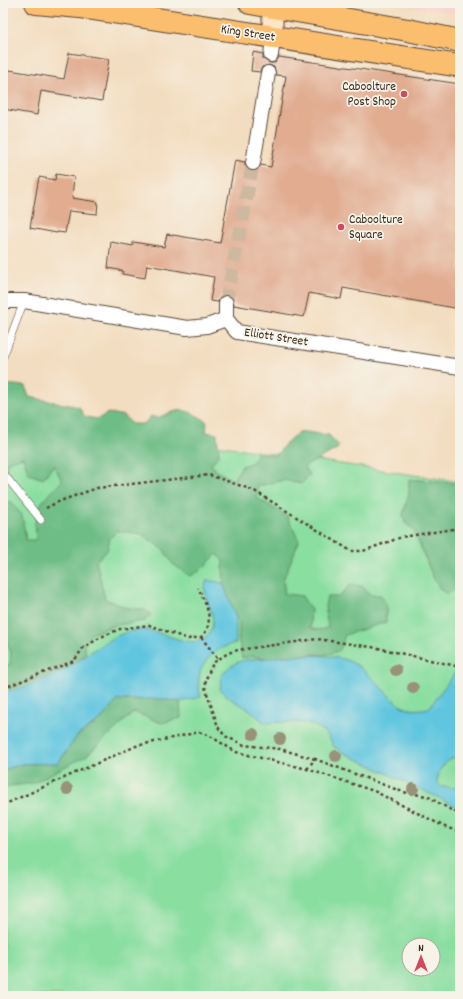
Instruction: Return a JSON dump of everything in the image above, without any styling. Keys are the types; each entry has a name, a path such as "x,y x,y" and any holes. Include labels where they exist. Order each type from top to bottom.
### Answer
{"main road":[{"name":"King Street","path":"36,3 80,7 272,47 460,66"},
{"path":"250,3 272,5 460,41"}],"street":[{"path":"272,5 272,47"},
{"path":"253,163 268,73"},
{"path":"3,301 24,301 187,328 207,326 226,319 226,303"},
{"name":"Elliott Street","path":"226,319 238,332 246,334 460,367"}],"lane":[{"path":"3,357 24,301"},
{"path":"3,474 41,520"}],"path":[{"path":"35,513 60,501 98,488 209,475 253,490 351,551 362,552 402,537 460,528"},
{"path":"3,688 74,661 83,648 101,637 120,629 149,625 188,639 201,637 209,625 209,615 198,588"},
{"path":"201,637 218,659"},
{"path":"460,661 456,666 378,648 317,639 238,650 218,659 209,670 205,687 214,718 225,736 244,745 280,749 315,759 403,792 427,796 450,810 460,814"},
{"path":"3,805 136,746 199,732 210,736 236,752 307,768 374,791 445,827 460,832"},
{"path":"307,768 315,759"}],"shaded area":[{"path":"385,3 460,3 460,13 414,7"}],"green space":[{"path":"3,384 25,386 29,397 79,407 85,417 98,419 108,413 125,416 131,424 144,424 151,416 157,418 178,411 193,414 207,422 206,432 217,434 219,455 211,464 216,471 233,480 242,466 253,462 256,453 276,456 293,436 302,432 329,435 339,446 337,449 304,467 310,475 301,484 284,480 258,486 257,498 287,516 299,541 283,580 285,594 302,596 311,610 310,628 317,630 328,628 325,606 327,597 339,597 350,585 362,586 371,595 381,595 386,604 386,622 345,635 340,650 330,654 281,656 270,659 252,656 242,658 239,641 239,621 224,606 223,561 217,554 201,570 190,576 173,564 163,549 141,534 117,531 110,538 107,551 96,561 105,599 127,608 143,609 151,614 145,621 115,625 91,634 84,646 86,653 73,666 3,691 3,665 10,665 11,653 3,630 3,504 11,501 22,516 26,540 36,540 35,521 42,502 62,481 54,465 43,479 29,474 23,457 8,462 3,473"},
{"path":"3,415 25,416 460,482 460,996 3,996"},
{"path":"409,479 460,484 460,586 447,594 440,589 433,577 413,529 405,523 403,515 409,493"},
{"path":"162,699 180,702 181,718 161,723 134,712 86,756 33,783 10,786 3,790 3,770 22,764 58,763 78,735 99,721 118,700"}],"water":[{"path":"207,580 223,583 236,618 236,643 218,650 205,662 201,669 199,678 201,697 180,702 162,699 118,700 99,721 78,735 58,763 22,764 3,770 3,693 60,672 115,637 136,630 144,630 192,642 200,641 206,637 210,631 213,620 206,598 205,586"},
{"path":"313,655 334,657 354,663 367,673 398,704 406,708 413,709 429,708 460,666 460,755 451,759 441,768 437,782 442,787 460,788 460,808 342,752 333,746 322,730 314,726 295,722 265,723 250,710 231,699 220,690 222,675 228,668 235,664 242,661 281,656"}],"building":[{"name":"Caboolture Square","path":"253,52 263,54 263,59 270,63 275,63 279,57 460,84 460,309 343,288 341,299 309,293 304,317 234,305 233,298 226,295 221,296 218,302 210,301 214,277 147,265 145,278 122,274 123,271 108,268 111,242 133,246 133,242 164,247 167,234 220,243 235,160 245,162 245,166 251,171 256,171 261,165 271,167 286,76 276,75 274,67 269,65 262,67 260,72 251,71"},
{"path":"69,53 109,59 102,101 41,91 37,115 3,109 3,69 64,79"},
{"path":"56,174 74,177 72,198 98,202 97,214 69,211 65,233 30,228 39,177 55,180"}],"tunnel":[{"path":"226,303 253,163"}],"place":[{"name":"Caboolture Post Shop","path":"404,94"},
{"name":"Caboolture Square","path":"341,227"}]}
